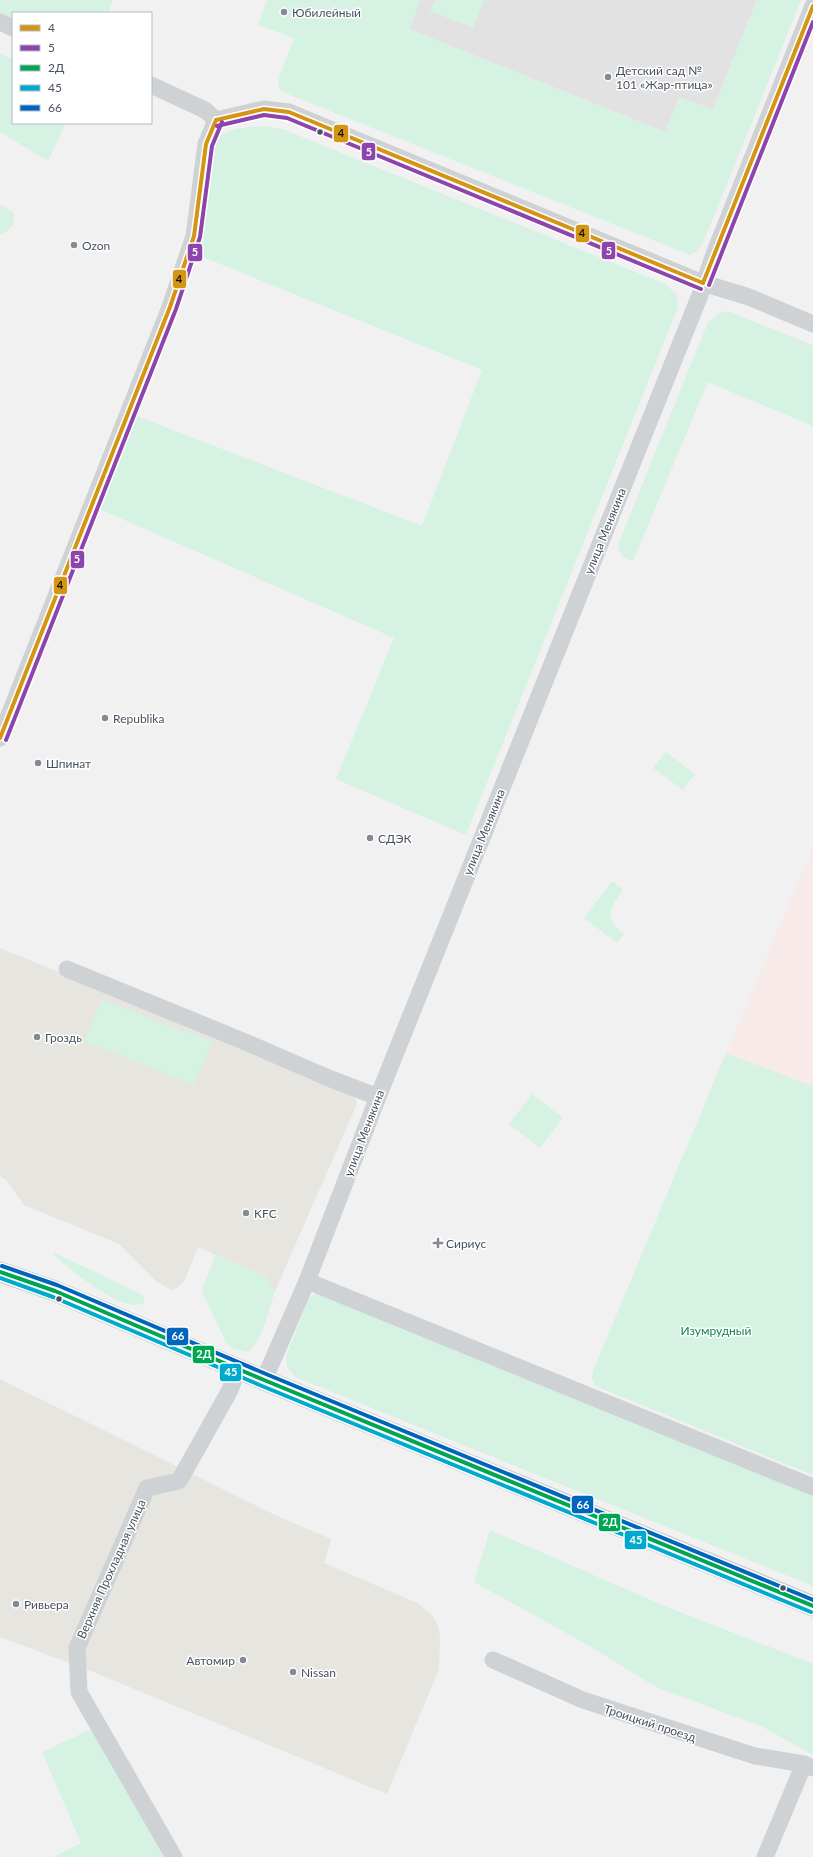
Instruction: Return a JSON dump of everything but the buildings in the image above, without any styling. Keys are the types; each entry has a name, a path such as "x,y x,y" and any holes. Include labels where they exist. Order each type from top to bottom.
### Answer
{"main road":[{"path":"0,1272 55,1292 264,1380 813,1606"}],"street":[{"name":"улица Менякина","path":"264,1380 307,1281 378,1097 700,295 703,283 813,6"},
{"path":"0,22 12,28"},
{"path":"152,85 200,107 216,120"},
{"path":"216,120 264,109 289,112 703,283 749,297 813,324"},
{"path":"0,738 172,300 194,236 206,144 216,120"},
{"path":"67,969 243,1041 331,1079 378,1097"},
{"path":"307,1281 813,1487"},
{"name":"Верхняя Прохладная улица","path":"174,1857 79,1692 77,1648 147,1488 179,1481 230,1390 238,1369"},
{"name":"Троицкий проезд","path":"493,1660 583,1700 653,1724 754,1756 808,1766"},
{"path":"765,1857 808,1766"}],"shaded area":[{"name":"Детский сад № 101 «Жар-птица»","path":"420,0 757,0 713,110 665,132 409,29"},
{"path":"813,847 813,1086 726,1053"},
{"path":"0,948 348,1092 355,1097 357,1104 275,1291 265,1276 198,1247 184,1282 177,1288 171,1290 157,1282 119,1244 24,1205 6,1180 0,1176"},
{"path":"0,1379 273,1514 331,1539 324,1563 417,1603 431,1614 438,1625 440,1637 439,1669 387,1794 91,1671 0,1637"}],"green space":[{"path":"0,0 113,0 108,12 12,12 12,19 0,13"},
{"path":"267,0 420,0 409,29 665,132 679,97 713,109 757,0 801,0 703,243 697,251 690,255 280,91 278,81 294,38 258,25"},
{"path":"435,0 484,0 473,28 430,11"},
{"path":"0,54 12,59 12,124 66,124 48,161 0,132"},
{"path":"264,126 285,130 665,284 676,294 678,307 466,835 336,779 394,638 97,508 134,415 422,526 482,370 193,253 213,143 224,133 236,129"},
{"path":"0,204 14,213 13,226 2,235 0,234"},
{"path":"727,311 813,345 813,426 708,382 633,561 630,560 621,554 618,545 708,322 717,314"},
{"path":"666,752 695,774 683,790 653,768"},
{"path":"612,881 623,890 612,907 611,913 611,918 614,923 624,934 617,943 584,918"},
{"path":"102,999 212,1042 194,1085 84,1041"},
{"name":"Изумрудный","path":"726,1053 813,1086 813,1475 595,1386 592,1378 593,1371"},
{"path":"532,1094 563,1118 540,1148 509,1124"},
{"path":"55,1253 137,1292 144,1297 144,1303 134,1305 110,1297 54,1256"},
{"path":"215,1255 265,1276 275,1291 262,1332 248,1352 233,1349 227,1344 203,1294 202,1290"},
{"path":"315,1294 321,1294 813,1492 813,1586 295,1377 287,1367 286,1357 309,1298"},
{"path":"490,1530 667,1607 813,1664 813,1755 763,1727 656,1687 588,1645 474,1582"},
{"path":"94,1728 164,1857 53,1857 81,1843 42,1752"}],"transit line":[{"name":"4","path":"703,283 813,6"},
{"name":"5","path":"709,285 813,22"},
{"name":"4","path":"216,120 264,109 289,112 703,283"},
{"name":"5","path":"217,126 264,115 287,118 701,289"},
{"name":"4","path":"0,738 170,307 194,236 206,144 216,120"},
{"name":"5","path":"6,740 176,309 200,237 212,146 222,122"},
{"name":"66","path":"2,1266 57,1285 266,1374 813,1600"},
{"name":"2Д","path":"0,1272 55,1291 264,1380 813,1606"},
{"name":"45","path":"0,1278 53,1297 262,1386 811,1612"}],"place":[{"name":"Юбилейный","path":"284,12"},
{"name":"Детский сад № 101 «Жар-птица»","path":"608,77"},
{"name":"Ozon","path":"74,245"},
{"name":"Republika","path":"105,718"},
{"name":"Шпинат","path":"38,763"},
{"name":"СДЭК","path":"370,838"},
{"name":"Гроздь","path":"37,1037"},
{"name":"KFC","path":"246,1213"},
{"name":"Сириус","path":"438,1243"},
{"name":"Ривьера","path":"16,1604"},
{"name":"Автомир","path":"243,1660"},
{"name":"Nissan","path":"293,1672"}]}
